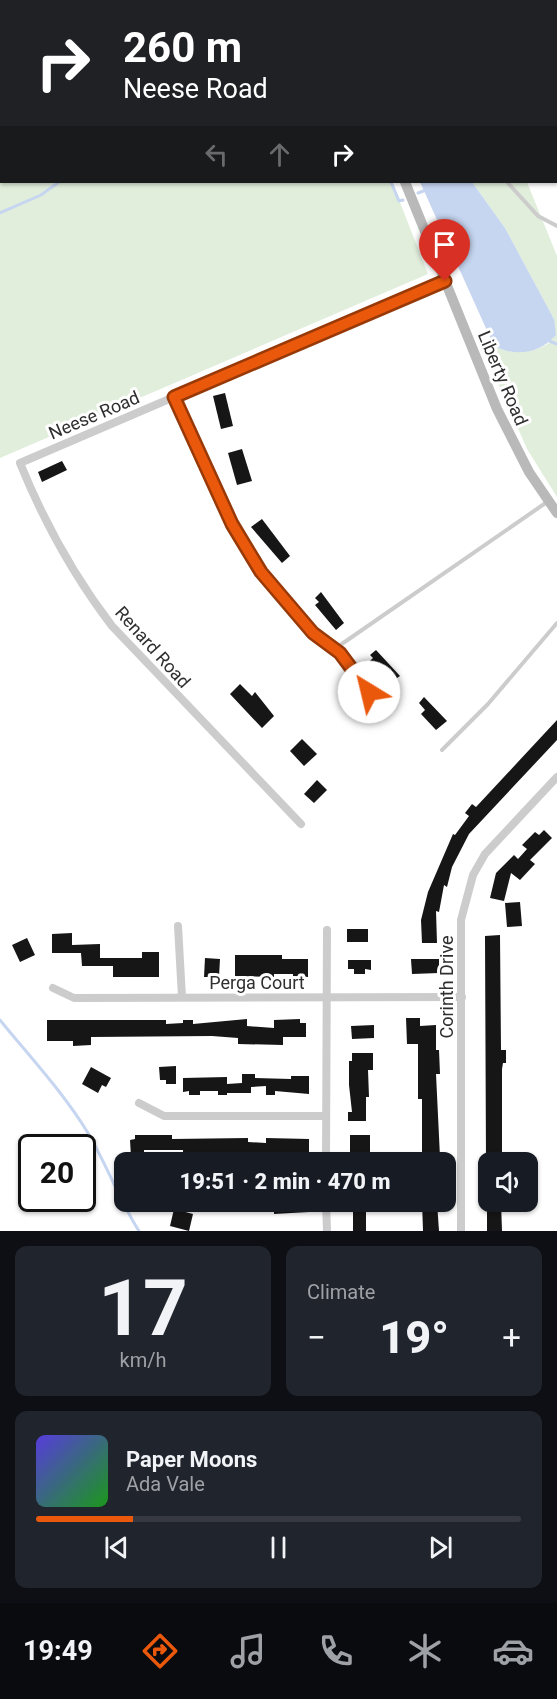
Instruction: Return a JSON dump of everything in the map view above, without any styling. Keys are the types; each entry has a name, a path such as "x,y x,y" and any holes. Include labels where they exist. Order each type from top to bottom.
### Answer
{"street":[{"name":"Liberty Road","path":"405,183 512,441 557,513"},
{"name":"Neese Road","path":"20,463 445,281"},
{"name":"Renard Road","path":"20,463 56,542 87,594 112,626 301,824"},
{"name":"Corinth Drive","path":"461,1231 461,920 473,875 484,854 557,777"},
{"path":"178,926 182,997"},
{"path":"326,1152 327,930"},
{"name":"Perga Court","path":"53,988 74,998 462,997"},
{"path":"139,1103 164,1116 326,1116"},
{"path":"327,1212 327,1231"}],"lane":[{"path":"508,183 538,216 557,226"},
{"path":"174,397 232,524 261,572 313,633 336,648 369,692"},
{"path":"336,648 548,501"},
{"path":"442,750 488,704 557,623"}],"green space":[{"path":"0,183 392,183 428,274 0,458"},
{"path":"473,183 527,183 557,256 557,497 527,449 484,351 494,346 509,351 523,352 537,349 551,342 554,319 505,228"}],"water":[{"path":"420,183 473,183 505,228 554,319 556,335 535,350 511,352 494,346"}],"building":[{"path":"225,393 233,426 221,429 213,396"},
{"path":"242,449 252,481 237,485 228,453"},
{"path":"62,461 67,470 42,482 38,472"},
{"path":"262,519 290,556 282,563 251,527"},
{"path":"321,592 344,623 336,630 315,605 319,602 315,598"},
{"path":"376,650 400,676 391,682 387,676 382,680 369,662 373,658 370,655"},
{"path":"240,684 252,696 255,692 274,716 262,728 230,694"},
{"path":"424,697 447,721 436,730 421,714 425,710 419,703"},
{"path":"557,720 557,740 469,834 452,867 447,887 444,885 439,912 436,911 437,943 422,943 421,920 428,892 453,834 455,835 469,816 465,813 472,804 476,807"},
{"path":"302,739 317,754 304,766 290,751"},
{"path":"317,780 327,790 314,803 304,794"},
{"path":"544,830 552,838 530,860 535,864 520,880 511,873 504,901 490,898 496,873 514,855 518,859 527,849 522,845 535,832 539,835"},
{"path":"520,902 522,926 507,927 505,903"},
{"path":"347,929 368,929 368,942 347,942"},
{"path":"72,933 72,945 100,944 100,958 142,958 142,952 159,952 159,977 113,977 113,966 82,966 81,953 52,953 52,934"},
{"path":"500,935 501,1050 506,1050 506,1063 503,1063 502,1069 502,1152 486,1152 485,936"},
{"path":"27,938 35,955 20,962 12,945"},
{"path":"235,955 282,955 282,959 308,959 308,977 293,977 293,974 274,974 274,977 235,976"},
{"path":"205,958 220,959 219,977 204,977"},
{"path":"411,959 439,959 439,973 412,974"},
{"path":"348,960 371,960 371,970 365,969 365,974 354,974 354,969 348,969"},
{"path":"406,1018 420,1018 420,1026 436,1025 436,1050 439,1050 440,1074 436,1074 440,1152 422,1152 422,1099 418,1099 418,1044 407,1044"},
{"path":"247,1019 247,1026 274,1028 274,1020 300,1019 300,1023 306,1023 306,1037 283,1037 283,1045 238,1044 238,1038 212,1036 91,1037 91,1045 73,1046 73,1041 47,1041 47,1020 166,1020 166,1024 193,1020 193,1024"},
{"path":"374,1025 374,1038 352,1039 351,1026"},
{"path":"352,1053 373,1053 373,1070 368,1070 369,1097 366,1097 366,1121 348,1121 348,1112 352,1112 349,1061 352,1061"},
{"path":"176,1066 176,1084 166,1084 166,1080 160,1080 159,1067"},
{"path":"91,1067 111,1078 106,1087 102,1085 98,1093 82,1084"},
{"path":"242,1074 255,1074 255,1078 291,1079 291,1076 309,1076 309,1094 275,1091 275,1095 266,1095 266,1086 251,1087 251,1093 227,1093 227,1095 218,1095 218,1091 200,1091 200,1095 189,1095 189,1091 183,1092 183,1078 227,1077 227,1084 242,1083"},
{"path":"135,1135 172,1135 172,1139 248,1138 248,1142 266,1143 266,1138 309,1139 309,1152 144,1150 144,1152 131,1152 130,1140 135,1139"},
{"path":"350,1135 370,1135 370,1152 350,1152"},
{"path":"173,1212 193,1214 189,1231 170,1226"},
{"path":"274,1212 309,1212 274,1214"},
{"path":"353,1212 366,1212 366,1231 353,1231"},
{"path":"422,1212 438,1212 439,1231 423,1231"},
{"path":"487,1212 501,1212 502,1231 487,1231"}],"waterway":[{"path":"0,213 41,195 58,183"},
{"path":"391,183 399,201 403,200"},
{"path":"418,193 426,190"},
{"path":"547,340 557,344"},
{"path":"0,1020 57,1089 88,1133 139,1231"}],"route":[{"path":"369,692 336,648 327,645 313,633 261,572 232,524 174,397 445,281"}]}
